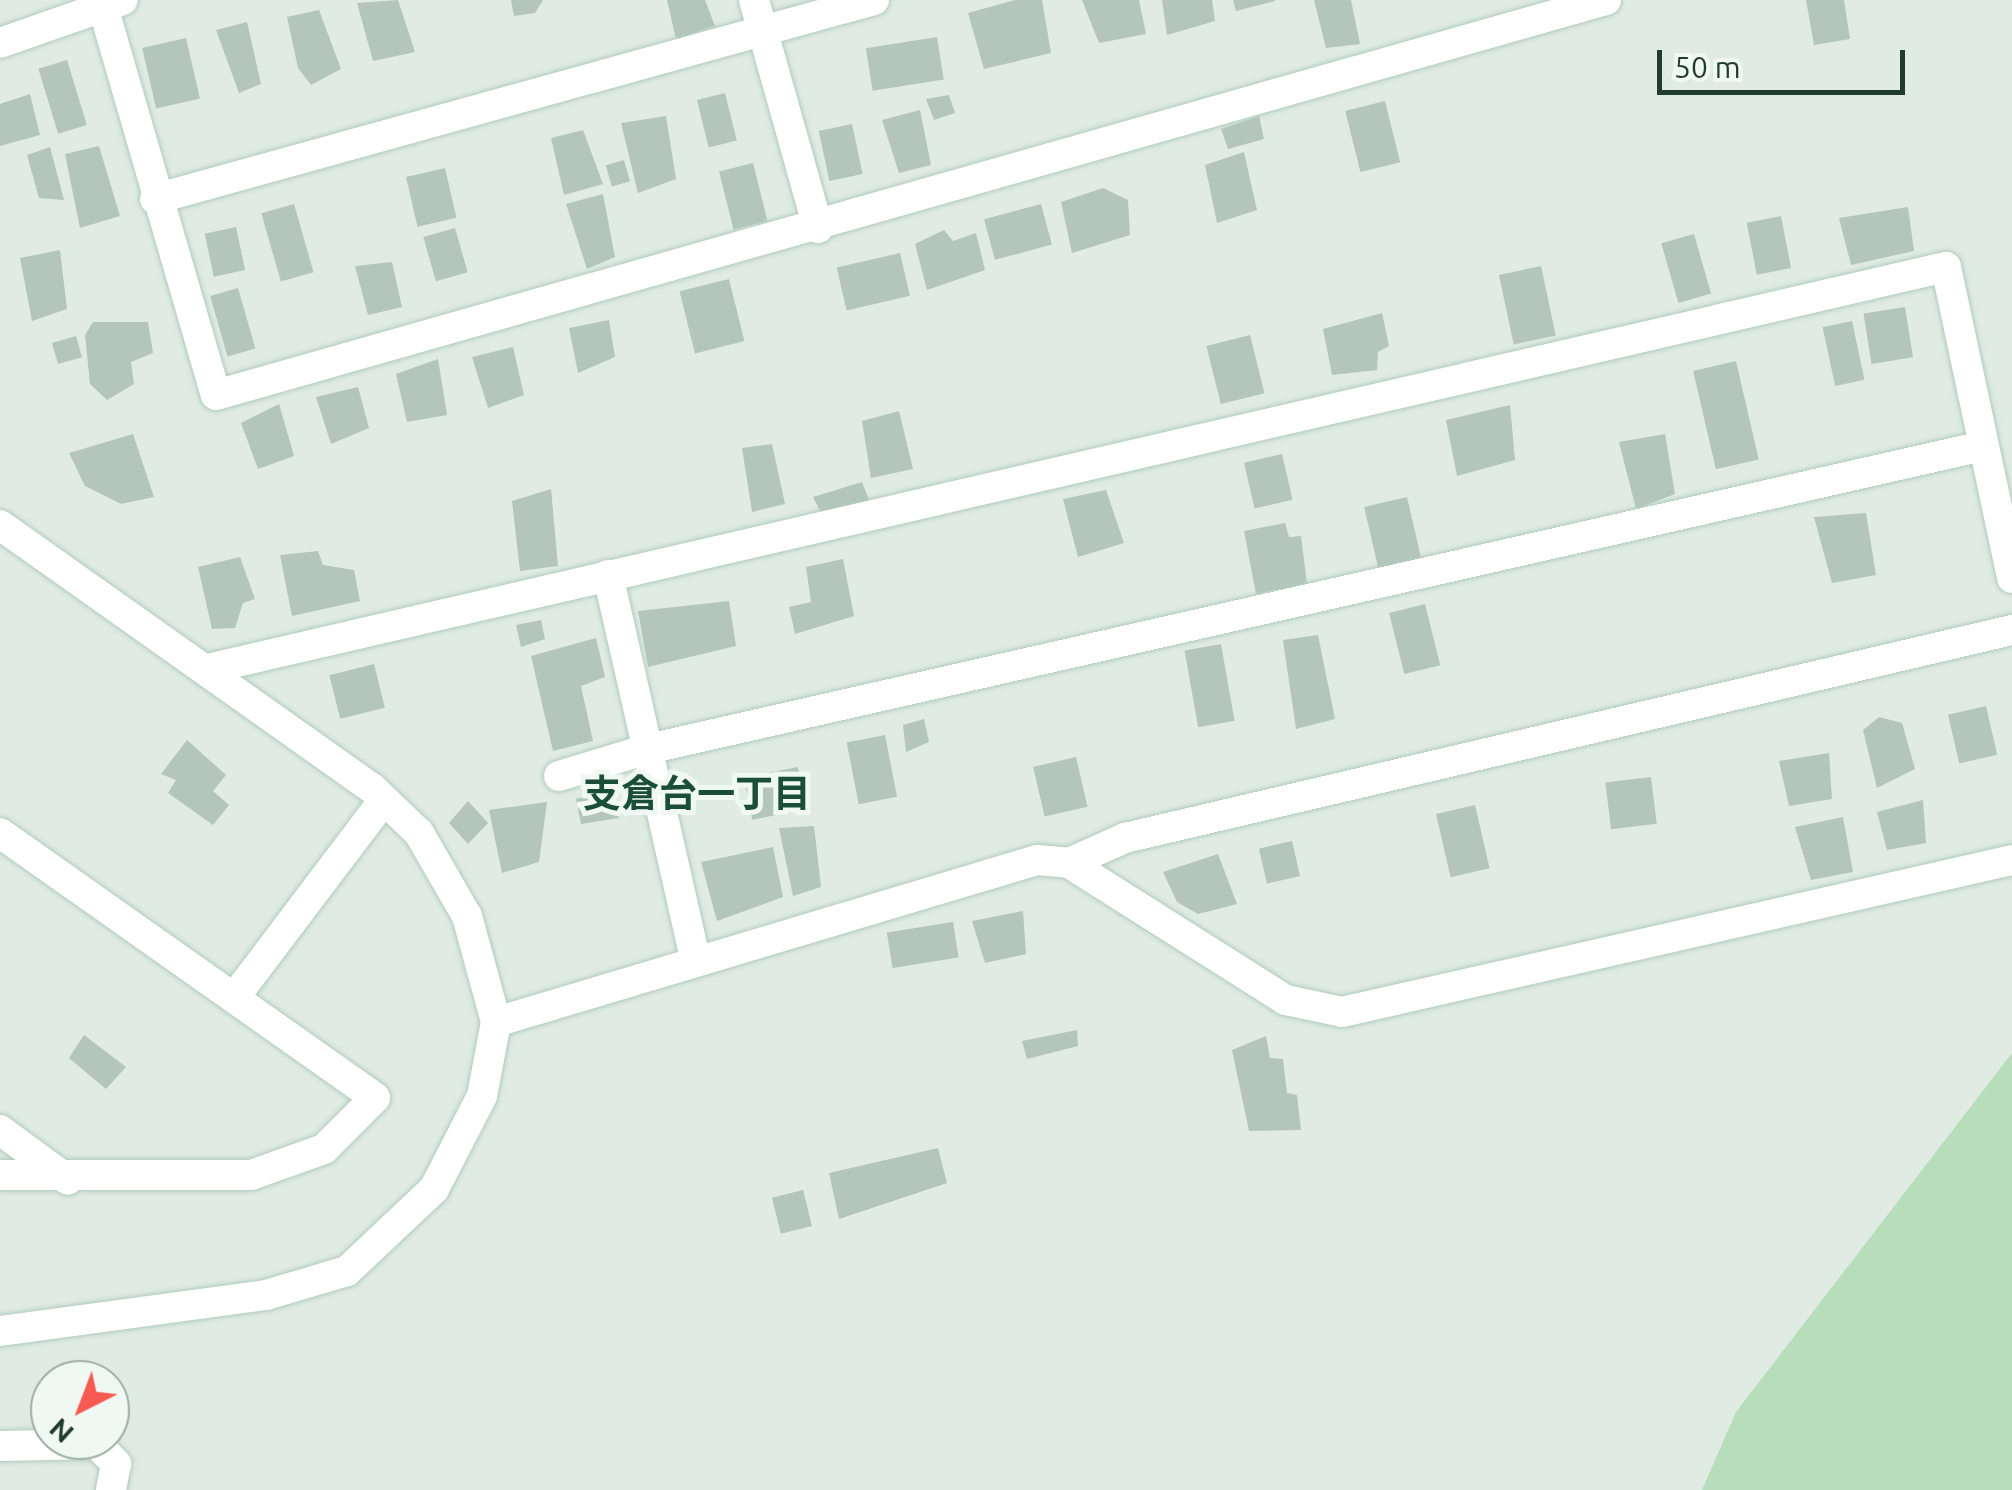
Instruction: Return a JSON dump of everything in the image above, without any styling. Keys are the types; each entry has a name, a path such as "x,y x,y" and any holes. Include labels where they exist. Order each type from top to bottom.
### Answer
{"street":[{"path":"754,0 818,228"},
{"path":"155,199 874,0"},
{"path":"0,43 108,2 155,199 216,395 818,228 1606,0"},
{"path":"206,669 1946,266 2012,578"},
{"path":"558,776 648,749 1983,446"},
{"path":"0,525 384,800 445,869 467,916 496,1022 482,1096 434,1189 347,1271 266,1295 0,1331"},
{"path":"608,575 695,958"},
{"path":"496,1022 695,958 1037,860 1068,862 1125,838 2012,630"},
{"path":"234,998 384,800"},
{"path":"0,833 374,1098 324,1149 252,1175 68,1180 0,1176"},
{"path":"1068,862 1286,1000 1342,1012 2012,860"},
{"path":"0,1130 68,1180"},
{"path":"0,1446 97,1444 116,1464 110,1490"}],"green space":[{"path":"2012,1053 2012,1490 1702,1490 1736,1412"}],"building":[{"path":"398,0 415,52 373,61 357,3"},
{"path":"511,0 543,0 535,13 514,16"},
{"path":"667,0 705,0 715,26 676,39"},
{"path":"1015,0 1042,0 1051,53 984,69 968,13"},
{"path":"1082,0 1139,0 1146,34 1099,43"},
{"path":"1162,0 1212,0 1215,21 1167,35"},
{"path":"1233,0 1275,0 1275,1 1236,11"},
{"path":"1314,0 1351,0 1360,44 1326,48"},
{"path":"1806,0 1844,0 1850,39 1814,45"},
{"path":"319,10 341,69 311,85 298,68 287,17"},
{"path":"247,22 261,84 239,93 216,30"},
{"path":"937,37 944,79 873,91 866,48"},
{"path":"186,38 200,98 156,109 142,48"},
{"path":"67,60 87,125 58,134 38,69"},
{"path":"725,93 737,141 709,148 697,100"},
{"path":"30,94 40,135 0,146 0,104"},
{"path":"949,95 955,113 934,120 926,99"},
{"path":"1385,101 1400,162 1360,172 1345,111"},
{"path":"920,110 931,165 899,173 882,120"},
{"path":"666,116 676,179 638,193 621,123"},
{"path":"1259,116 1264,139 1228,149 1221,129"},
{"path":"852,124 863,174 829,181 819,131"},
{"path":"583,130 603,184 564,195 551,138"},
{"path":"99,146 120,216 80,228 65,154"},
{"path":"50,147 64,200 39,198 27,155"},
{"path":"1244,152 1257,210 1217,223 1205,165"},
{"path":"624,160 630,181 612,186 606,165"},
{"path":"753,163 768,221 734,230 719,171"},
{"path":"445,168 456,218 417,227 406,177"},
{"path":"1103,188 1128,200 1130,235 1072,253 1061,202"},
{"path":"603,194 615,257 587,269 566,204"},
{"path":"294,204 314,272 281,282 261,213"},
{"path":"1041,204 1052,245 995,260 984,219"},
{"path":"1908,207 1914,251 1851,265 1839,218"},
{"path":"1781,216 1791,268 1757,275 1747,223"},
{"path":"236,227 245,270 214,277 205,234"},
{"path":"455,228 468,272 436,281 423,237"},
{"path":"944,230 953,241 976,233 985,270 927,290 915,244"},
{"path":"1694,234 1711,294 1678,303 1661,243"},
{"path":"60,250 67,309 32,321 20,258"},
{"path":"900,253 910,296 847,310 837,268"},
{"path":"392,262 402,307 368,315 355,266"},
{"path":"1541,266 1556,335 1514,344 1499,275"},
{"path":"729,279 744,341 695,353 680,291"},
{"path":"238,288 255,349 227,357 210,296"},
{"path":"1905,307 1913,357 1871,364 1864,314"},
{"path":"1382,313 1389,346 1378,352 1377,370 1332,375 1323,329"},
{"path":"609,320 615,357 578,373 569,328"},
{"path":"1852,321 1864,380 1835,386 1823,327"},
{"path":"93,322 148,322 153,353 131,362 134,384 107,400 90,384 85,335"},
{"path":"1250,335 1265,393 1221,404 1206,346"},
{"path":"76,336 82,357 58,364 52,343"},
{"path":"513,347 524,395 488,408 472,357"},
{"path":"438,359 447,415 407,422 396,374"},
{"path":"1736,361 1759,459 1716,469 1693,371"},
{"path":"358,387 369,428 331,444 316,397"},
{"path":"279,404 294,456 258,469 241,423"},
{"path":"1510,405 1515,460 1457,476 1446,420"},
{"path":"899,411 913,469 871,478 862,421"},
{"path":"133,434 154,497 121,504 85,486 69,453"},
{"path":"1665,434 1675,494 1636,509 1619,442"},
{"path":"772,444 785,504 752,512 742,448"},
{"path":"1282,454 1293,500 1255,509 1244,463"},
{"path":"862,482 871,505 823,517 813,497"},
{"path":"551,489 558,566 520,571 512,501"},
{"path":"1106,490 1124,543 1078,557 1063,499"},
{"path":"1407,497 1422,560 1379,570 1364,507"},
{"path":"1866,513 1876,575 1832,583 1814,517"},
{"path":"1285,523 1289,537 1301,536 1307,584 1256,594 1244,531"},
{"path":"318,551 323,565 354,570 360,601 292,616 280,555"},
{"path":"240,557 255,599 243,603 235,628 212,629 198,567"},
{"path":"843,559 854,616 795,634 789,607 811,602 806,567"},
{"path":"729,601 736,646 648,667 638,611"},
{"path":"1425,604 1440,665 1404,674 1389,613"},
{"path":"541,620 545,639 521,647 516,625"},
{"path":"1318,635 1335,719 1296,729 1283,640"},
{"path":"596,638 605,677 581,686 593,741 553,751 531,656"},
{"path":"1221,644 1235,721 1198,727 1185,650"},
{"path":"374,664 385,708 340,719 329,675"},
{"path":"1986,706 1997,755 1959,763 1948,715"},
{"path":"1879,717 1902,723 1915,769 1877,788 1863,730"},
{"path":"924,719 929,742 906,752 903,725"},
{"path":"885,735 897,797 859,804 847,742"},
{"path":"187,740 226,775 213,791 229,805 213,825 168,793 176,780 161,774"},
{"path":"1829,753 1832,799 1789,806 1779,761"},
{"path":"1076,757 1087,807 1045,817 1033,767"},
{"path":"798,767 806,809 752,820 744,777"},
{"path":"1651,777 1657,824 1611,829 1605,783"},
{"path":"613,789 619,818 581,824 576,799"},
{"path":"1923,800 1926,843 1887,850 1877,812"},
{"path":"468,801 488,823 468,844 449,823"},
{"path":"547,802 539,862 502,873 489,810"},
{"path":"1475,805 1490,868 1451,877 1436,814"},
{"path":"1843,817 1853,872 1811,880 1795,827"},
{"path":"814,826 821,887 793,896 779,828"},
{"path":"1292,841 1300,876 1267,884 1259,849"},
{"path":"773,847 783,897 717,921 701,862"},
{"path":"1218,854 1237,904 1198,914 1177,902 1163,872"},
{"path":"1023,911 1026,954 985,963 972,921"},
{"path":"953,922 959,958 892,968 887,932"},
{"path":"1077,1030 1078,1046 1027,1059 1022,1041"},
{"path":"84,1035 126,1067 106,1089 69,1058"},
{"path":"1266,1036 1270,1058 1283,1059 1287,1093 1297,1095 1301,1130 1249,1131 1232,1050"},
{"path":"938,1148 947,1183 839,1219 829,1173"},
{"path":"803,1190 812,1226 781,1234 772,1198"}],"district":[{"name":"支倉台一丁目","path":"697,794"}]}
